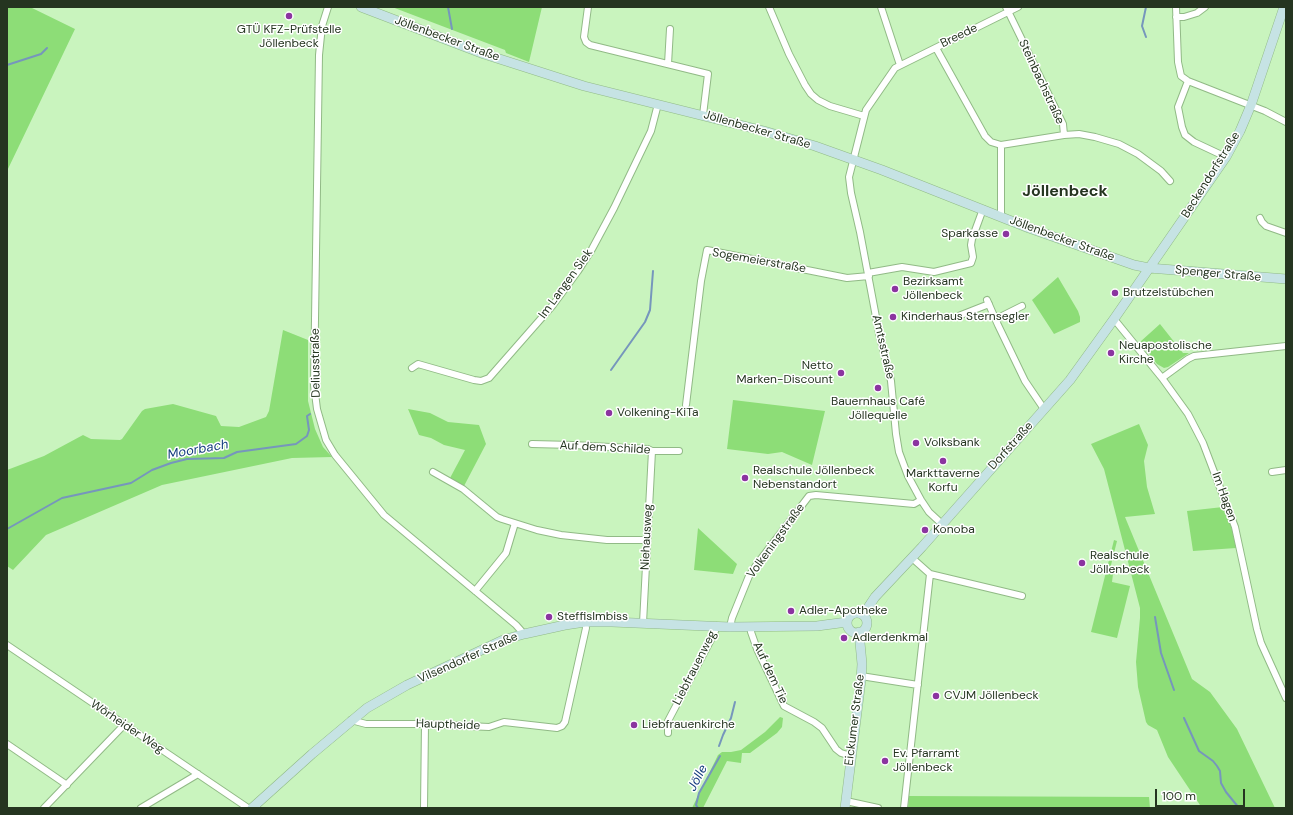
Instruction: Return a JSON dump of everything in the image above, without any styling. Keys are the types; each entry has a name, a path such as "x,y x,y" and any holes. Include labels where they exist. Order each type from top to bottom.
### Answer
{"main road":[{"name":"Jöllenbecker Straße","path":"361,7 525,68 584,86 783,136 853,159 1058,239 1134,265 1149,268"},
{"name":"Beckendorfstraße","path":"1149,268 1226,157 1240,131 1251,105 1284,7"},
{"name":"Spenger Straße","path":"1149,268 1286,280"},
{"name":"Dorfstraße","path":"863,614 875,597 912,558 1070,380 1114,320 1149,268"},
{"path":"853,614 863,614 866,618 867,625 863,631 859,632 851,630 847,622 848,618 853,614"},
{"name":"Vilsendorfer Straße","path":"252,808 351,720 379,700 407,685 503,640 565,625 585,622 751,627 817,626 847,622"},
{"name":"Eickumer Straße","path":"845,805 861,676 859,632"}],"street":[{"name":"Deliusstraße","path":"328,7 322,26 319,55 314,358 314,385 317,409 326,440 335,455 384,515 516,625 524,634"},
{"path":"588,7 584,32 586,42 596,48 708,74 703,115"},
{"path":"769,7 789,54 804,85 811,94 818,100 830,106 864,116"},
{"path":"881,7 900,64"},
{"name":"Breede","path":"900,64 936,48 1007,10 1018,7"},
{"path":"1176,7 1179,70 1181,76 1188,81 1251,105 1286,122"},
{"path":"1176,17 1184,17 1197,13 1204,7"},
{"name":"Steinbachstraße","path":"1007,10 1063,124 1064,135 1079,134 1095,137 1127,148 1161,171 1170,182"},
{"path":"668,64 670,29"},
{"path":"936,48 985,136 991,142 1001,145 1064,135"},
{"name":"Amtsstraße","path":"900,64 891,72 869,104 864,116 848,177 879,333 891,381 899,452 908,476 921,500 929,512 942,524"},
{"path":"1188,81 1178,107 1185,135 1194,142 1226,157"},
{"name":"Im Langen Siek","path":"412,368 418,364 474,380 481,381 489,378 553,305 578,271 623,190 651,131 658,104"},
{"path":"1001,145 1001,217"},
{"path":"868,275 902,266 934,272 971,263 974,257 971,244 972,239 983,209"},
{"path":"1260,218 1266,226 1286,233"},
{"name":"Sogemeierstraße","path":"686,405 701,281 707,250 847,278 868,275"},
{"path":"961,315 988,302 1025,381 1044,409"},
{"path":"996,319 1022,306"},
{"name":"Im Hagen","path":"1114,320 1162,378 1191,420 1203,443 1235,527 1261,643 1286,698"},
{"path":"1162,378 1194,356 1286,346"},
{"name":"Auf dem Schilde","path":"532,444 581,445 648,449 652,451 679,451"},
{"name":"Niehausweg","path":"643,623 652,451"},
{"path":"1272,472 1286,470"},
{"path":"433,472 463,489 497,517 537,530 607,540 647,540"},
{"name":"Volkeningstraße","path":"730,627 732,618 749,576 809,496 816,495 914,504 921,500"},
{"path":"475,591 506,553 515,523"},
{"path":"912,558 930,574 1022,596"},
{"path":"904,808 930,574"},
{"name":"Hauptheide","path":"351,720 366,724 425,724 489,727 504,722 557,728 562,726 565,722 586,628 585,622"},
{"name":"Liebfrauenweg","path":"668,732 668,721 717,626"},
{"name":"Auf dem Tie","path":"751,627 751,632 757,649 784,706 814,722 822,728 836,749 845,755 851,756"},
{"name":"Wörheider Weg","path":"7,645 248,808"},
{"path":"861,676 918,685"},
{"path":"424,808 425,724"},
{"path":"44,808 124,725"},
{"path":"7,744 67,785"},
{"path":"141,808 198,774"},
{"path":"845,805 878,808"}],"green space":[{"path":"7,7 30,7 75,29 7,171"},
{"path":"392,7 542,7 529,62 506,53 505,50"},
{"path":"1058,277 1078,311 1080,322 1054,334 1032,300"},
{"path":"1160,324 1183,353 1189,353 1168,367 1164,368 1157,364 1140,342"},
{"path":"283,330 308,340 308,401 315,429 323,447 332,457 292,458 162,485 46,535 13,570 7,566 7,470 44,456 83,435 91,439 120,440 145,409 173,404 216,416 221,426 239,427 266,417 269,411"},
{"path":"733,400 825,411 812,465 782,452 768,454 727,449"},
{"path":"408,409 430,413 448,422 479,425 486,444 464,486 450,478 465,450 444,445 431,438 419,435"},
{"path":"1139,424 1148,445 1144,461 1147,487 1155,514 1125,517 1192,679 1210,692 1237,729 1275,808 1202,808 1168,757 1157,730 1148,725 1146,722 1138,687 1136,662 1140,608 1104,469 1091,444"},
{"path":"1223,507 1231,525 1236,548 1193,551 1187,511"},
{"path":"698,528 737,564 733,574 694,570"},
{"path":"1114,540 1117,541 1109,573 1113,574 1112,582 1130,586 1117,638 1091,632"},
{"path":"780,717 783,718 782,727 777,733 750,753 742,753 741,763 727,761 703,808 692,808 718,755 722,752 741,750 765,732"},
{"path":"909,796 1149,797 1150,808 908,808"}],"waterway":[{"path":"448,7 452,29"},
{"path":"1146,7 1142,26 1146,37"},
{"path":"7,65 41,54 47,48"},
{"name":"Moorbach","path":"611,370 645,322 650,310 653,271"},
{"name":"Moorbach","path":"7,529 62,498 131,483 152,470 171,463 187,459 224,458 237,452 296,444 307,436 309,430 307,416 310,414"},
{"path":"1155,617 1161,653 1174,690"},
{"name":"Jölle","path":"719,746 731,718 735,702"},
{"path":"1184,718 1199,751 1213,761 1217,766 1220,771 1221,783 1226,792 1239,808"},
{"name":"Jölle","path":"698,808 696,805 699,793 720,756"}],"place":[{"name":"GTÜ KFZ-Prüfstelle Jöllenbeck","path":"289,16"},
{"name":"Sparkasse","path":"1006,234"},
{"name":"Bezirksamt Jöllenbeck","path":"895,289"},
{"name":"Brutzelstübchen","path":"1115,293"},
{"name":"Kinderhaus Sternsegler","path":"893,317"},
{"name":"Neuapostolische Kirche","path":"1111,353"},
{"name":"Netto Marken-Discount","path":"841,373"},
{"name":"Bauernhaus Café Jöllequelle","path":"878,388"},
{"name":"Volkening-KiTa","path":"609,413"},
{"name":"Volksbank","path":"916,443"},
{"name":"Markttaverne Korfu","path":"943,461"},
{"name":"Realschule Jöllenbeck Nebenstandort","path":"745,478"},
{"name":"Konoba","path":"925,530"},
{"name":"Realschule Jöllenbeck","path":"1082,563"},
{"name":"Adler-Apotheke","path":"791,611"},
{"name":"SteffisImbiss","path":"549,617"},
{"name":"Adlerdenkmal","path":"844,638"},
{"name":"CVJM Jöllenbeck","path":"936,696"},
{"name":"Liebfrauenkirche","path":"634,725"},
{"name":"Ev. Pfarramt Jöllenbeck","path":"885,761"}],"district":[{"name":"Jöllenbeck","path":"1065,192"}]}
